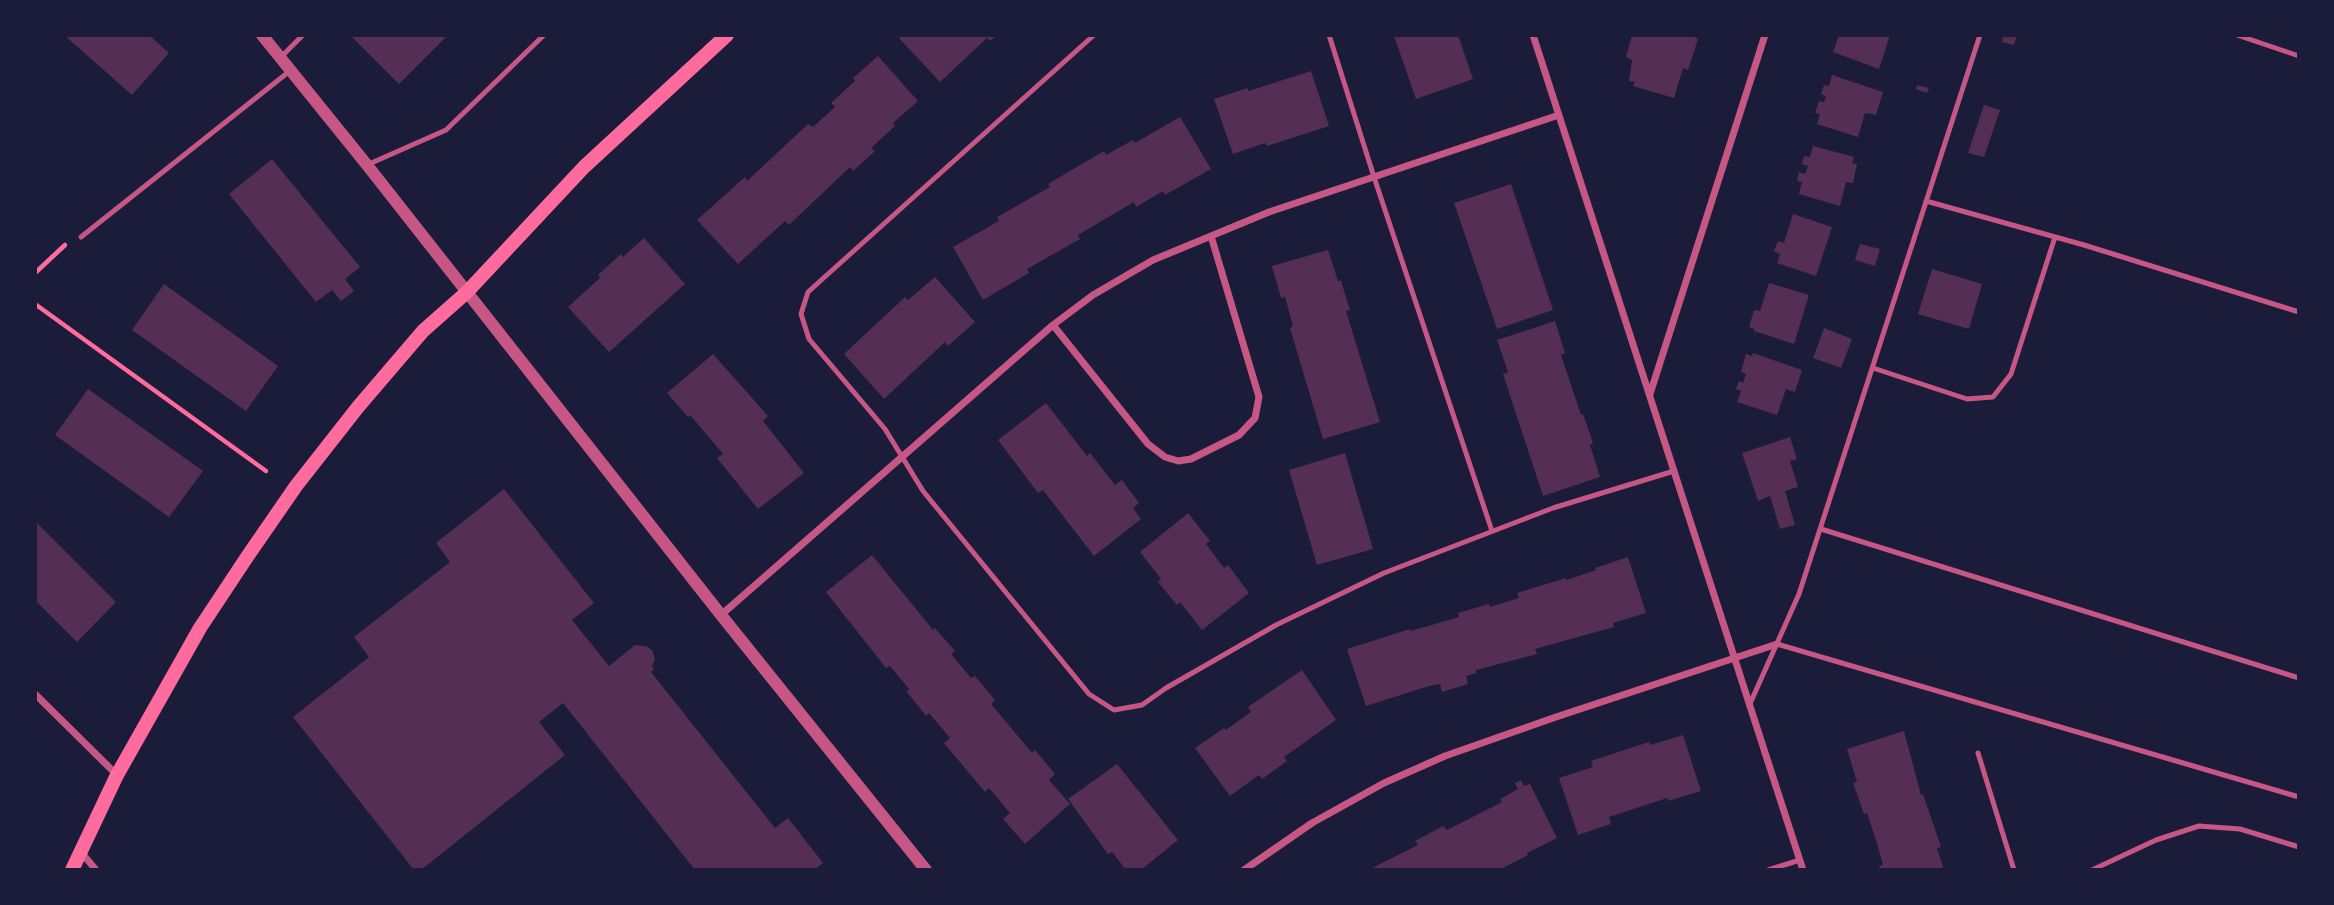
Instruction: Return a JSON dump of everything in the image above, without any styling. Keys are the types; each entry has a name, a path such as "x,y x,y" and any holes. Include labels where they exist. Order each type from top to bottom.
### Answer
{"main road":[{"path":"72,870 117,775 200,628 296,486 358,407 423,331 467,292 584,167 727,35"}],"street":[{"path":"262,35 926,870"},
{"path":"1533,35 1803,870"},
{"path":"1649,396 1765,35"},
{"path":"721,615 1053,325 1093,295 1153,260 1299,201 1559,115"},
{"path":"1053,325 1148,444 1164,457 1178,461 1191,459 1239,435 1255,418 1259,397 1211,236"},
{"path":"1244,870 1312,822 1384,783 1445,756 1777,644"},
{"path":"35,694 117,775"},
{"path":"80,851 96,870"}],"lane":[{"path":"281,57 303,35"},
{"path":"367,165 446,130 544,35"},
{"path":"1094,35 808,292 801,314 809,339 886,429 923,491 1089,694 1114,710 1142,705 1166,688 1276,625 1384,573 1553,508 1674,471"},
{"path":"1329,35 1492,531"},
{"path":"1749,706 1800,594 1980,35"},
{"path":"2237,35 2299,56"},
{"path":"81,237 291,70"},
{"path":"1926,201 2055,237 2299,312"},
{"path":"1873,368 1967,399 1993,397 2011,373 2055,237"},
{"path":"1821,529 2299,678"},
{"path":"1777,644 2299,797"},
{"path":"1978,753 2014,870"},
{"path":"2092,870 2156,839 2199,826 2240,829 2299,847"},
{"path":"1768,870 1800,860"}],"path":[{"path":"35,273 70,240 81,237"},
{"path":"35,304 266,471"}],"building":[{"path":"64,35 149,35 169,53 132,95"},
{"path":"350,35 448,35 399,84"},
{"path":"902,35 997,35 990,41 987,38 940,82 899,38"},
{"path":"1389,35 1458,35 1473,79 1416,99 1394,36 1390,38"},
{"path":"1632,35 1693,35 1698,39 1688,70 1683,68 1674,98 1633,86 1635,82 1629,81 1632,60 1626,57"},
{"path":"1839,35 1890,35 1879,69 1833,52"},
{"path":"2003,35 2017,35 2014,45 2002,42"},
{"path":"878,56 918,101 893,123 895,126 871,148 875,151 853,171 850,167 789,225 785,221 738,264 697,220 745,177 747,181 808,124 813,127 835,107 831,103 855,81 853,78"},
{"path":"1311,71 1329,126 1233,154 1214,99"},
{"path":"1832,75 1883,92 1876,115 1865,113 1858,137 1817,124 1820,114 1815,113 1819,101 1824,102 1826,96 1821,94 1824,85 1829,86"},
{"path":"1917,85 1929,88 1927,93 1916,89"},
{"path":"1984,105 2000,110 1984,157 1968,153"},
{"path":"1180,117 1211,169 1165,195 1163,191 1136,207 1134,202 1078,235 1080,239 1027,269 1029,273 983,300 953,247 999,221 997,217 1050,187 1048,184 1104,151 1106,155 1133,140 1135,143"},
{"path":"1813,146 1854,157 1852,163 1857,164 1853,183 1846,182 1840,206 1799,194 1802,182 1797,181 1799,172 1805,174 1808,166 1802,164 1804,156 1810,157"},
{"path":"272,159 360,267 345,279 354,291 341,301 332,290 316,302 229,194"},
{"path":"1511,184 1553,310 1497,329 1454,203"},
{"path":"1793,214 1832,227 1816,276 1777,263 1780,254 1774,251 1778,241 1784,243"},
{"path":"644,238 685,284 609,352 568,307 600,278 598,275 621,254 623,257"},
{"path":"1860,244 1880,249 1875,266 1855,260"},
{"path":"1328,250 1350,310 1346,311 1380,422 1323,439 1290,328 1293,326 1285,297 1281,298 1272,266"},
{"path":"1932,269 1982,284 1969,329 1918,314"},
{"path":"935,277 975,322 948,346 945,342 884,399 844,354 905,297 908,300"},
{"path":"1769,283 1809,295 1794,344 1749,327 1754,310 1760,311"},
{"path":"164,284 278,366 246,411 132,330"},
{"path":"1555,321 1565,353 1561,355 1593,443 1590,445 1600,477 1543,496 1503,374 1508,372 1497,340"},
{"path":"1824,328 1852,339 1841,368 1813,358"},
{"path":"1753,353 1802,370 1795,392 1786,389 1777,415 1737,402 1741,391 1736,389 1739,381 1743,383 1746,374 1741,372 1746,354 1752,356"},
{"path":"713,354 768,416 763,421 804,473 758,509 717,458 723,454 667,393"},
{"path":"88,389 203,471 169,517 55,435"},
{"path":"1046,403 1087,456 1090,453 1115,485 1122,480 1139,503 1133,508 1141,519 1094,556 1043,490 1038,493 998,440"},
{"path":"1790,437 1797,459 1790,461 1798,487 1785,491 1795,525 1780,529 1770,496 1758,501 1742,453"},
{"path":"1345,453 1373,549 1317,565 1289,470"},
{"path":"504,489 594,603 572,620 609,666 635,645 646,646 652,650 655,659 651,672 775,828 788,818 823,863 814,870 695,870 563,703 539,722 565,755 421,870 414,870 293,717 369,657 354,637 450,562 436,543"},
{"path":"1188,513 1210,541 1206,544 1224,568 1228,565 1249,593 1202,630 1180,602 1177,605 1158,582 1161,579 1140,552"},
{"path":"35,521 116,602 77,642 35,600"},
{"path":"872,555 933,630 935,628 955,651 951,654 971,678 975,676 995,700 991,704 1032,753 1035,750 1055,774 1049,780 1070,804 1025,844 1003,819 1010,813 989,788 985,792 944,743 950,738 929,713 926,716 907,692 909,689 890,666 886,668 826,592"},
{"path":"1628,557 1646,613 1613,623 1614,627 1535,649 1537,654 1476,670 1476,673 1466,676 1468,684 1442,692 1440,684 1429,686 1366,706 1347,649 1459,617 1458,613 1519,598 1517,593 1566,578 1567,580"},
{"path":"1302,670 1336,720 1284,757 1287,761 1262,779 1259,775 1230,796 1195,748 1251,712 1248,707"},
{"path":"1904,731 1921,795 1923,794 1941,847 1937,848 1944,870 1880,870 1879,866 1883,865 1876,840 1853,783 1857,782 1847,749"},
{"path":"1683,735 1701,791 1668,801 1667,798 1609,817 1611,824 1578,835 1559,778 1593,767 1591,761 1649,742 1650,745"},
{"path":"1117,764 1178,840 1141,870 1126,870 1112,852 1108,854 1068,799"},
{"path":"1521,780 1524,786 1530,784 1557,838 1499,870 1368,870 1418,845 1415,841 1443,826 1447,830 1502,802 1500,799 1518,789 1515,783"}]}
